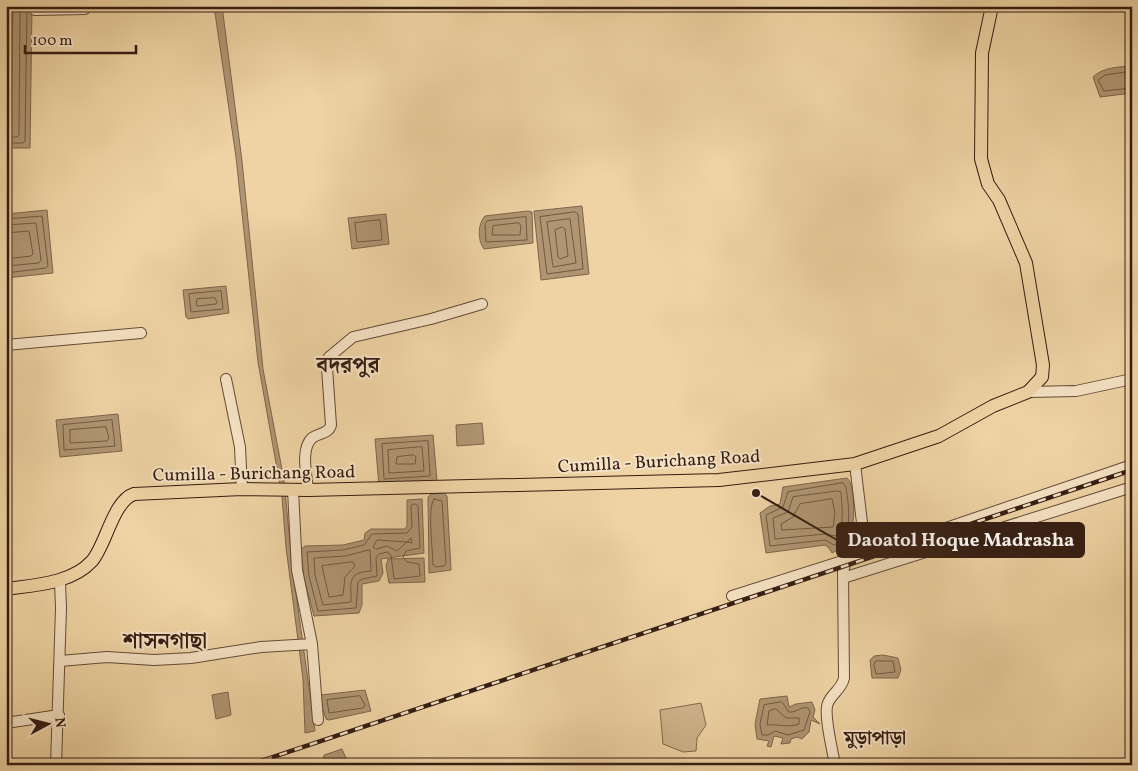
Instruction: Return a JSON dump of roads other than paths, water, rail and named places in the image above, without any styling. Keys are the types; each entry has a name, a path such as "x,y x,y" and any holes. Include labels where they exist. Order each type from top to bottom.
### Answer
{"main road":[{"path":"992,6 982,53 981,159 988,184 999,200 1026,263 1043,365 1042,377 1028,392"},
{"name":"Cumilla - Burichang Road","path":"6,589 60,581 93,560 118,511 131,495 242,489 308,490 719,480 854,464 939,436 993,406 1028,392"}],"street":[{"path":"34,6 35,10 85,9 88,6"},
{"path":"308,490 307,445 314,437 327,431 331,425 327,368 329,357 354,338 482,304"},
{"path":"6,345 141,332"},
{"path":"226,379 239,440 242,489"},
{"path":"1028,392 1076,391 1132,379"},
{"path":"835,765 826,706 831,697 843,684 842,578 846,561 863,531 854,464"},
{"path":"732,596 846,561 1132,465"},
{"path":"842,578 1132,487"},
{"path":"293,490 297,570 309,644 318,720"},
{"path":"56,765 59,716 60,581"},
{"path":"60,661 107,657 154,660 191,658 261,647 309,644"},
{"path":"6,723 59,716"}],"water":[{"path":"6,6 32,6 30,148 6,148"},
{"path":"214,6 222,6 242,161 263,369 284,480 292,565 315,731 305,733 303,679 286,547 282,497 258,362 236,157"},
{"path":"1132,66 1132,93 1100,97 1093,77 1106,69"},
{"path":"582,206 589,274 541,280 534,211"},
{"path":"47,210 53,273 6,278 6,214"},
{"path":"532,212 533,243 484,249 480,241 479,232 485,216"},
{"path":"386,214 389,244 352,249 348,218"},
{"path":"226,286 229,313 188,319 186,317 183,290"},
{"path":"118,414 122,451 60,457 56,420"},
{"path":"482,423 484,444 457,446 456,425"},
{"path":"433,435 437,481 379,486 375,439"},
{"path":"847,478 851,484 854,505 853,522 849,537 839,549 832,553 825,545 766,553 760,513 770,506 780,504 783,487"},
{"path":"444,493 447,496 451,570 429,573 428,497 431,494"},
{"path":"422,499 424,553 381,559 383,573 379,581 362,584 362,605 359,613 314,616 304,578 301,549 305,546 343,545 364,540 365,533 371,529 405,529 407,526 407,500"},
{"path":"424,558 425,582 389,583 386,566 388,559"},
{"path":"883,655 898,658 901,670 898,678 872,678 870,660 874,656"},
{"path":"365,690 371,711 329,720 326,719 320,702 321,695"},
{"path":"228,692 231,715 216,719 212,695"},
{"path":"787,696 789,707 812,702 815,710 813,717 820,724 811,720 809,732 802,739 797,737 791,739 790,743 781,744 783,738 774,736 771,747 767,746 769,741 757,739 755,724 760,699"},
{"path":"342,749 349,765 323,765 324,755"}],"railway":[{"path":"249,765 1132,470"}],"place":[{"name":"Daoatol Hoque Madrasha","path":"756,493"}],"district":[{"name":"বদরপুর","path":"348,364"},
{"name":"শাসনগাছা","path":"165,640"},
{"name":"মুড়াপাড়া","path":"875,737"}]}
